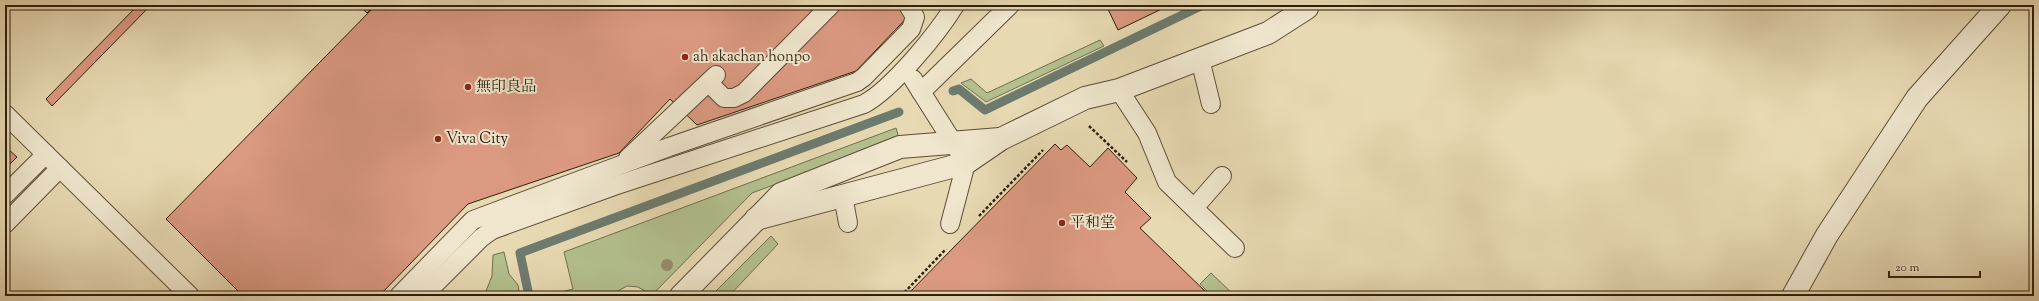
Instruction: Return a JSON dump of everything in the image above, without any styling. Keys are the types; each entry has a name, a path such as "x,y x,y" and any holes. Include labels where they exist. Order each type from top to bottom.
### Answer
{"street":[{"path":"1793,296 1827,235 1917,98 2000,5"},
{"path":"756,219 966,163 1001,139 1085,98 1119,90 1268,33 1307,6"},
{"path":"681,296 781,194 900,147 1001,139"}],"lane":[{"path":"622,164 715,82 724,98 734,98 744,93 831,5"},
{"path":"399,296 473,220 622,164 857,82 864,78 912,29 915,17 908,5"},
{"path":"950,224 966,163 917,86 1010,5"},
{"path":"423,296 481,238 492,230 614,186 864,104 875,98 896,77 949,10"},
{"path":"1200,59 1211,104"},
{"path":"1119,90 1147,133 1167,182 1235,248"},
{"path":"5,114 190,296"},
{"path":"5,195 46,154"},
{"path":"5,224 60,168"},
{"path":"1194,208 1222,176"},
{"path":"843,196 848,223"}],"path":[{"path":"1083,129 1090,126 1127,162"},
{"path":"977,217 1048,144"},
{"path":"900,296 950,246"},
{"path":"620,296 629,293 642,296"}],"green space":[{"path":"1100,40 1104,46 986,102 961,83 971,79 987,93"},
{"path":"896,128 898,135 894,140 752,193 652,295 638,287 627,286 609,296 545,296 573,289 564,252"},
{"path":"771,236 778,244 729,296 711,296"},
{"path":"504,252 509,274 518,285 520,296 484,296 492,276 493,255"},
{"path":"1211,273 1235,296 1212,296 1200,284"}],"building":[{"path":"138,5 151,5 52,106 46,99"},
{"path":"363,5 376,5 367,13 361,7"},
{"name":"Viva City","path":"376,5 919,5 856,71 697,125 670,99 619,153 468,204 379,296 243,296 166,219"},
{"path":"1106,5 1170,5 1118,30"},
{"name":"平和堂","path":"1055,144 1061,150 1067,145 1090,167 1108,148 1137,178 1125,192 1151,218 1140,228 1210,296 906,296"},
{"path":"9,150 17,157 5,169 5,155"}],"waterway":[{"path":"953,91 959,89 985,110 1203,5"},
{"path":"529,296 520,253 899,112"}],"place":[{"name":"ah akachan honpo","path":"685,57"},
{"name":"無印良品","path":"468,87"},
{"name":"Viva City","path":"438,139"},
{"name":"平和堂","path":"1062,223"}]}
